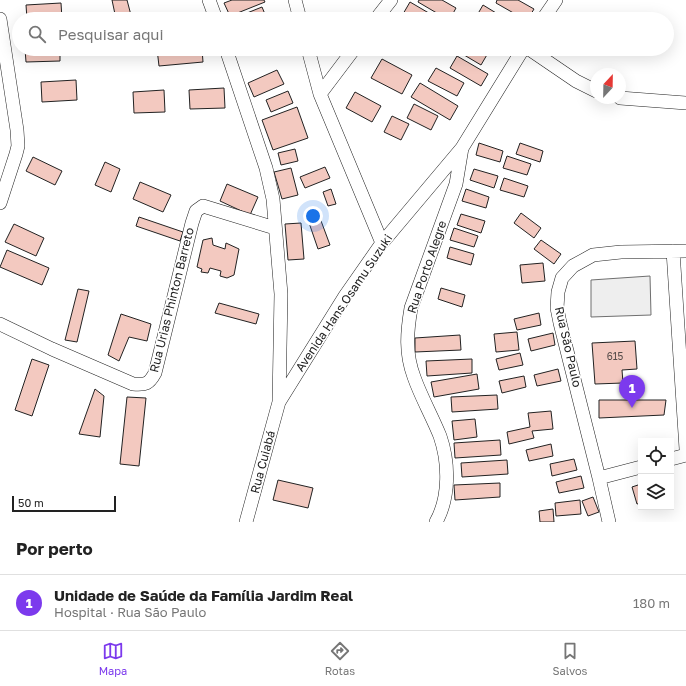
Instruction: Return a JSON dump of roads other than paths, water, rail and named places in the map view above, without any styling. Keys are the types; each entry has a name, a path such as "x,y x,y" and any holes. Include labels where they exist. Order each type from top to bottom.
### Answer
{"street":[{"path":"209,0 213,12"},
{"path":"295,0 298,12"},
{"path":"382,12 391,0"},
{"path":"548,12 556,0"},
{"path":"0,19 17,130 18,146 0,203"},
{"path":"228,56 266,168 273,199 281,294 279,402"},
{"path":"310,56 320,94 382,243"},
{"path":"320,94 349,56"},
{"name":"Avenida Hans Osamu Suzuki","path":"279,402 345,296 382,243 462,148 519,56"},
{"path":"539,56 576,81 590,88"},
{"path":"626,98 686,103"},
{"name":"Rua Porto Alegre","path":"436,522 445,502 446,474 444,453 440,436 413,376 408,349 407,328 411,308 456,184 462,148"},
{"name":"Rua Urias Phinton Barreto","path":"0,324 52,349 133,384 144,385 151,380 155,372 196,211 203,206 275,228"},
{"path":"680,251 686,449"},
{"name":"Rua São Paulo","path":"609,522 557,308 558,292 562,278 573,266 593,255 622,252 680,251"},
{"name":"Rua Cuiabá","path":"246,522 279,402"},
{"path":"674,458 686,455"},
{"path":"599,478 638,468"}],"place":[{"name":"Unidade de Saúde da Família Jardim Real","path":"632,408"}]}
